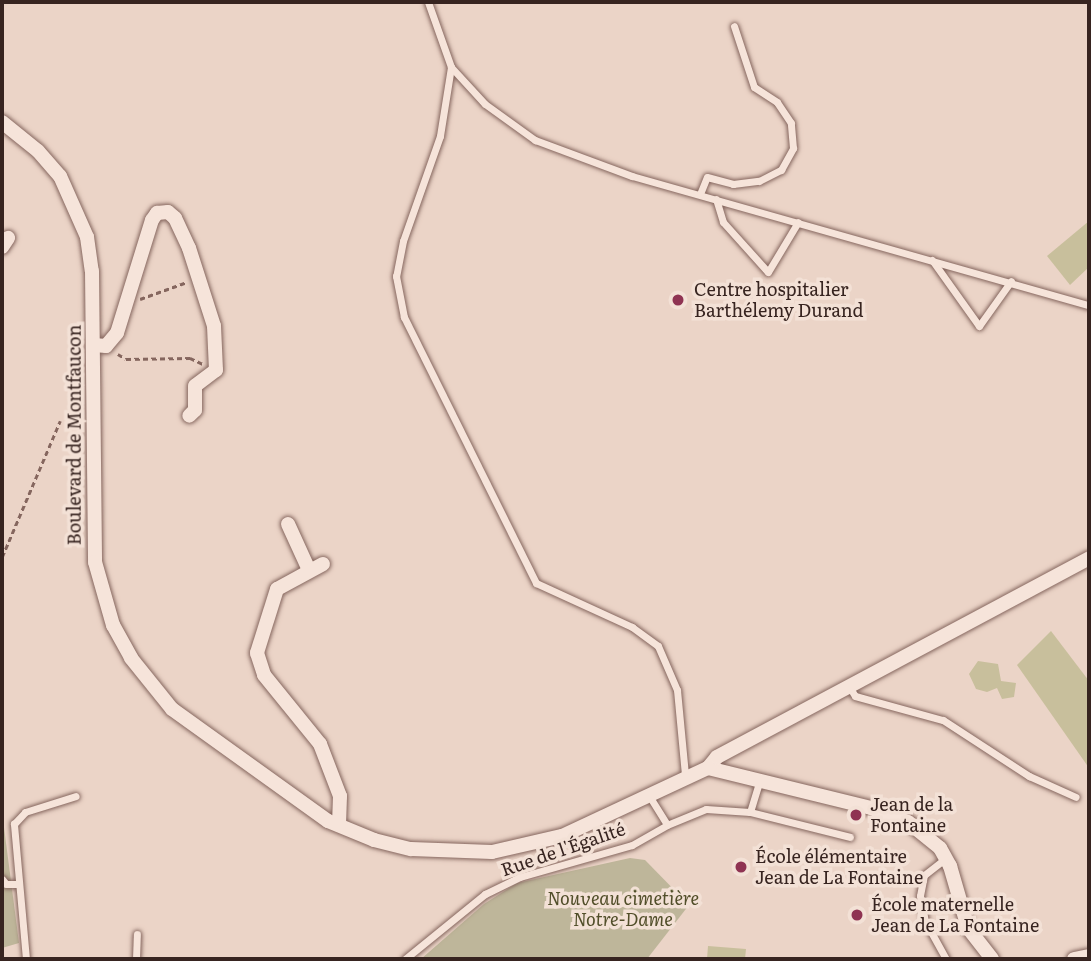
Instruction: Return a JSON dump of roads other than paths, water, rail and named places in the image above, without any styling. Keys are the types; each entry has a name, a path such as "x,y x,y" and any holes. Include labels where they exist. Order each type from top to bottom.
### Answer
{"street":[{"name":"Boulevard de Montfaucon","path":"2,122 38,151 75,204 92,271 100,346 91,528 95,562 113,625 131,658 172,709 307,808 339,825 411,849 492,852 562,836 685,775 708,768"},
{"path":"100,346 117,333 152,220 157,213 175,218 200,277 214,326 216,370 195,386 195,410 189,416"},
{"path":"288,524 309,570"},
{"path":"992,959 968,928 946,858 931,838 908,822 708,768 717,757 1089,558"},
{"path":"323,564 277,589 257,653 264,675 320,744 340,796 339,825"},
{"path":"1074,959 1089,956"}],"lane":[{"path":"428,2 451,67 485,104 535,140 632,176 1089,304"},
{"path":"700,194 707,177 733,184 760,181 781,170 793,148 791,123 777,102 754,88 734,26"},
{"path":"451,67 439,136 403,241 396,276 404,317 536,583 632,627 658,646 677,690 685,775"},
{"path":"716,199 723,222 768,272 798,222"},
{"path":"931,259 979,326 1011,282"},
{"path":"850,688 855,696 943,720 1029,776 1076,797"},
{"path":"750,812 760,780"},
{"path":"648,793 667,825"},
{"path":"26,959 12,832 18,817 76,796"},
{"name":"Rue de l'Égalité","path":"405,959 485,894 520,877 632,845 667,825 706,809 750,812 850,837"},
{"path":"946,858 924,875 920,896 925,921 946,959"},
{"path":"2,879 6,884 17,884"},
{"path":"136,959 137,934"}],"place":[{"name":"Centre hospitalier Barthélemy Durand","path":"678,300"},
{"name":"Jean de la Fontaine","path":"856,815"},
{"name":"École élémentaire Jean de La Fontaine","path":"741,867"},
{"name":"École maternelle Jean de La Fontaine","path":"857,915"}],"park label":[{"name":"Nouveau cimetière Notre-Dame","path":"623,909"}]}
